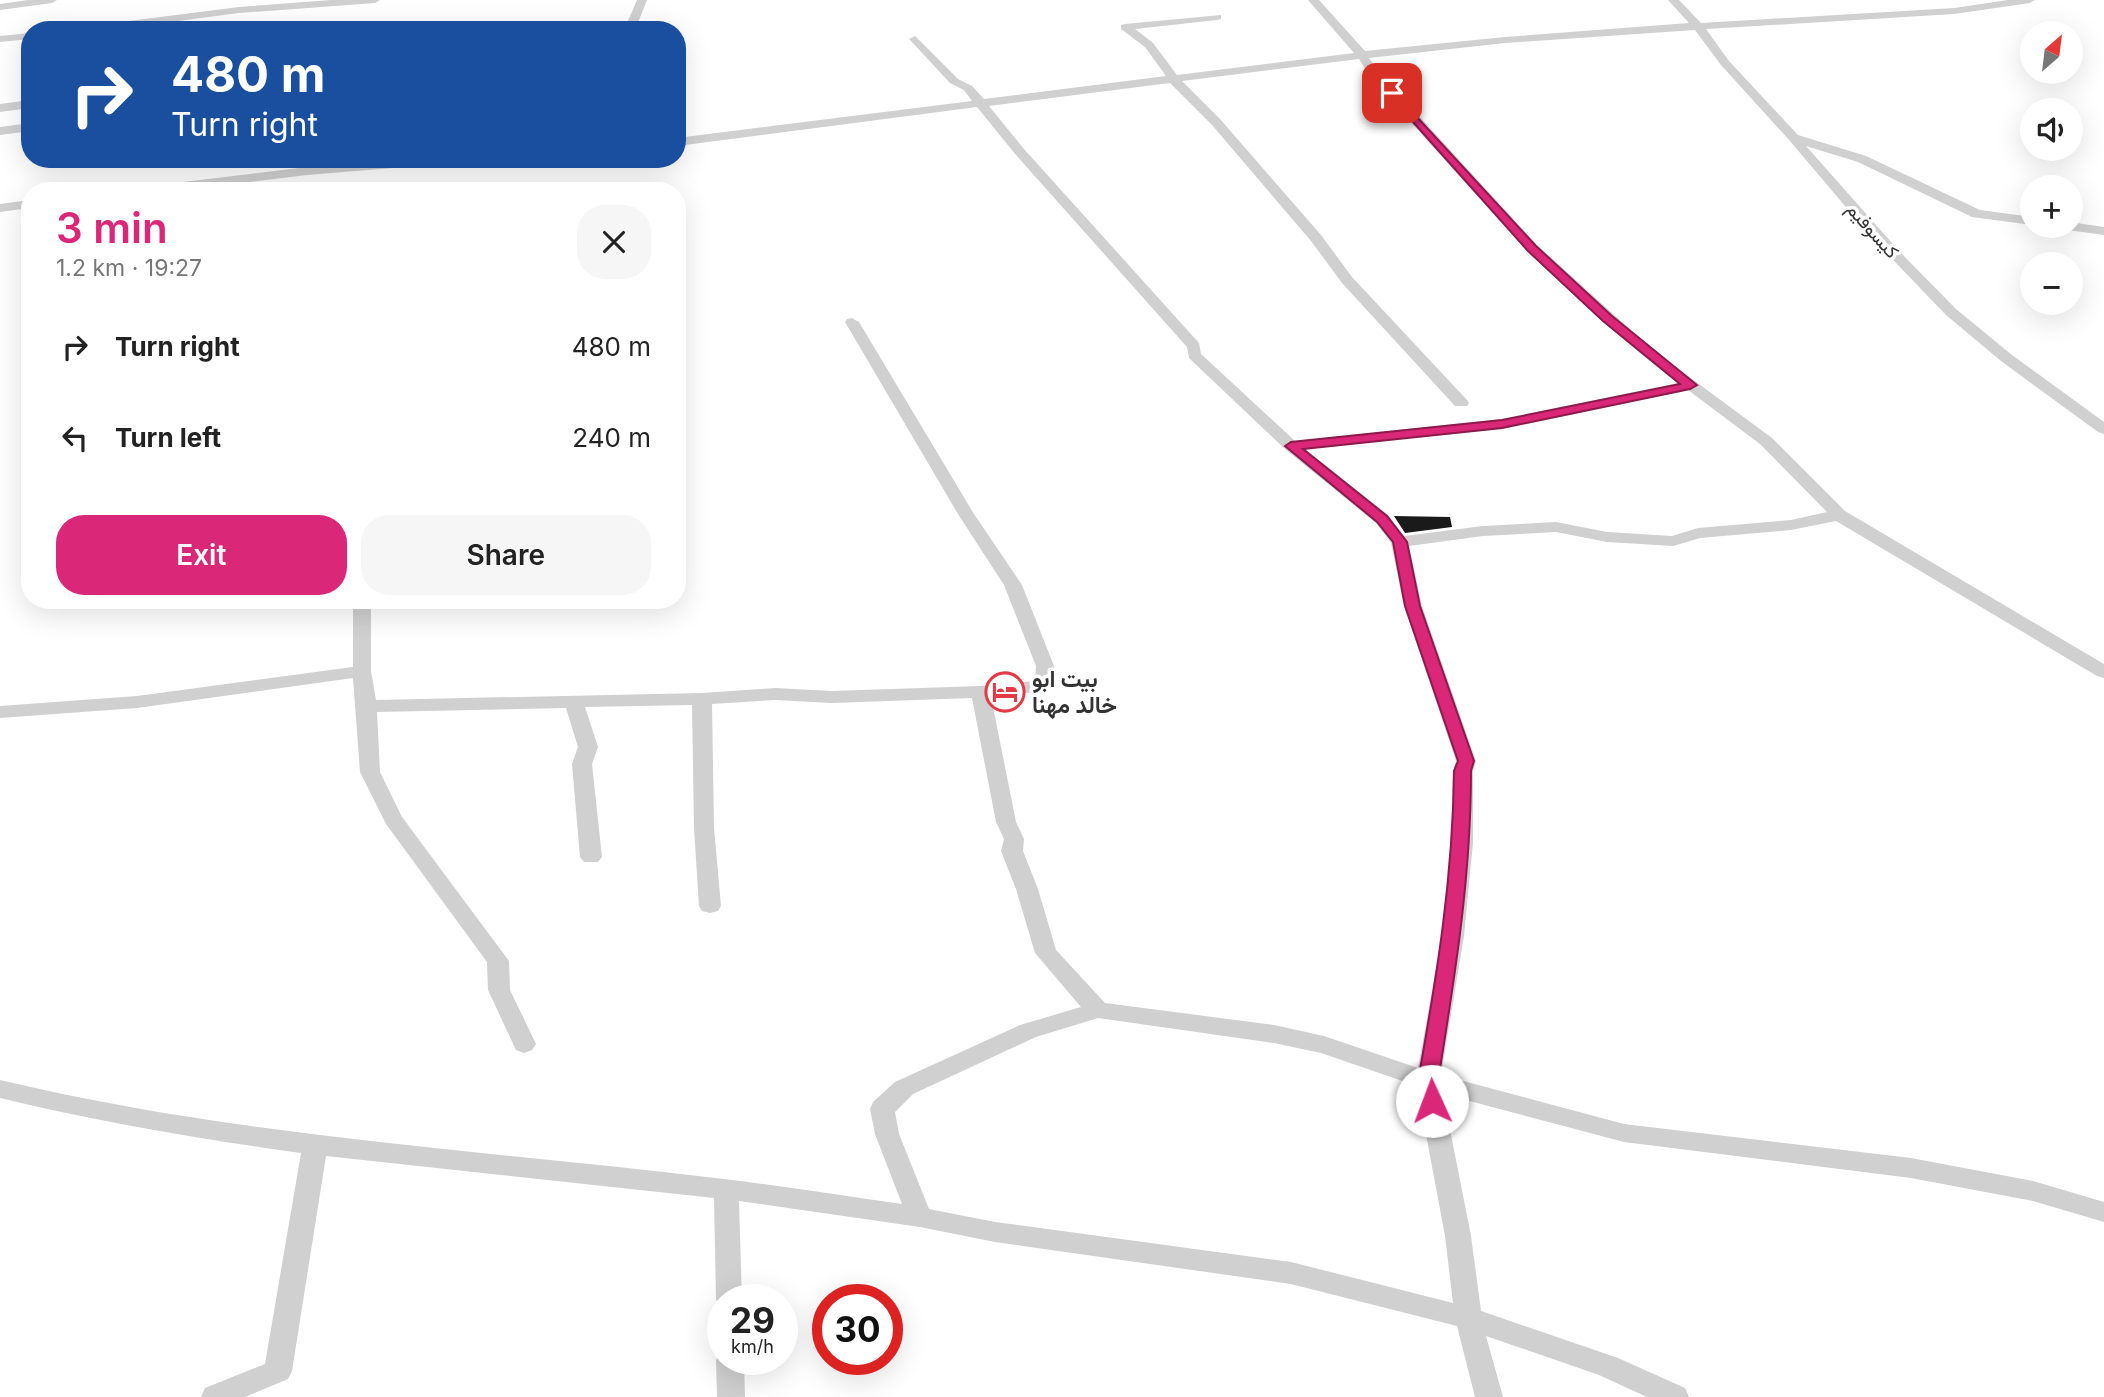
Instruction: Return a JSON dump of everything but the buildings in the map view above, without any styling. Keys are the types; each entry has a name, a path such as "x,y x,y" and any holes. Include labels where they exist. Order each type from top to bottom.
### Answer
{"street":[{"path":"0,7 52,0"},
{"path":"152,21 230,11 376,0"},
{"path":"633,21 642,0"},
{"path":"1312,0 1362,55 1373,73 1532,248 1608,319 1766,442 1839,515 2104,672"},
{"name":"كيسوفيم","path":"1673,0 1699,27 1718,55 1794,138 1806,155 1901,261 1952,312 2028,374 2104,429"},
{"path":"686,141 1175,81 1362,55 1558,36 1954,11 2030,0"},
{"path":"1217,18 1125,26 1149,45 1175,81 1216,122 1348,280 1461,403"},
{"path":"0,39 21,37"},
{"path":"915,38 954,81 968,88 1150,301 1194,346 1194,355 1291,446 1382,519 1400,542 1413,606 1466,761 1463,771 1462,843 1452,936 1428,1081 1458,1236 1468,1318 1489,1397"},
{"path":"0,108 21,105"},
{"path":"0,131 21,128"},
{"path":"1794,138 1862,159 1977,214 2020,219"},
{"path":"216,182 344,168"},
{"path":"0,208 21,205"},
{"path":"2083,228 2104,231"},
{"path":"367,706 702,699 775,694 832,696 980,692 1045,686 1045,666 1013,585 966,514 852,322"},
{"path":"1291,446 1502,424 1690,385"},
{"path":"1400,542 1483,531 1556,527 1607,537 1673,541 1698,533 1791,525 1839,515"},
{"path":"362,609 362,671 367,706 370,772 393,819 498,961 499,990 524,1044"},
{"path":"0,712 44,711 173,698 362,671"},
{"path":"980,692 1006,822 1014,839 1012,851 1027,889 1046,953 1098,1010"},
{"path":"702,699 704,828 710,906"},
{"path":"575,702 588,747 582,764 591,857"},
{"path":"920,1217 887,1134 882,1109 904,1088 1028,1031 1098,1010 1274,1034 1324,1045 1428,1081 1624,1133 1911,1168 2033,1191 2104,1212"},
{"path":"0,1089 143,1120 315,1145 726,1189 920,1217 995,1232 1291,1273 1468,1318 1608,1367 1675,1397"},
{"path":"215,1397 278,1371 315,1145"},
{"path":"726,1189 729,1284"},
{"path":"730,1375 731,1397"}],"place":[{"name":"بيت ابو خالد مهنا","path":"1005,692"}],"route":[{"path":"1392,93 1532,248 1608,319 1690,385 1502,424 1291,446 1382,519 1400,542 1413,606 1466,761 1463,771 1462,843 1452,936 1428,1081 1432,1101"}]}
